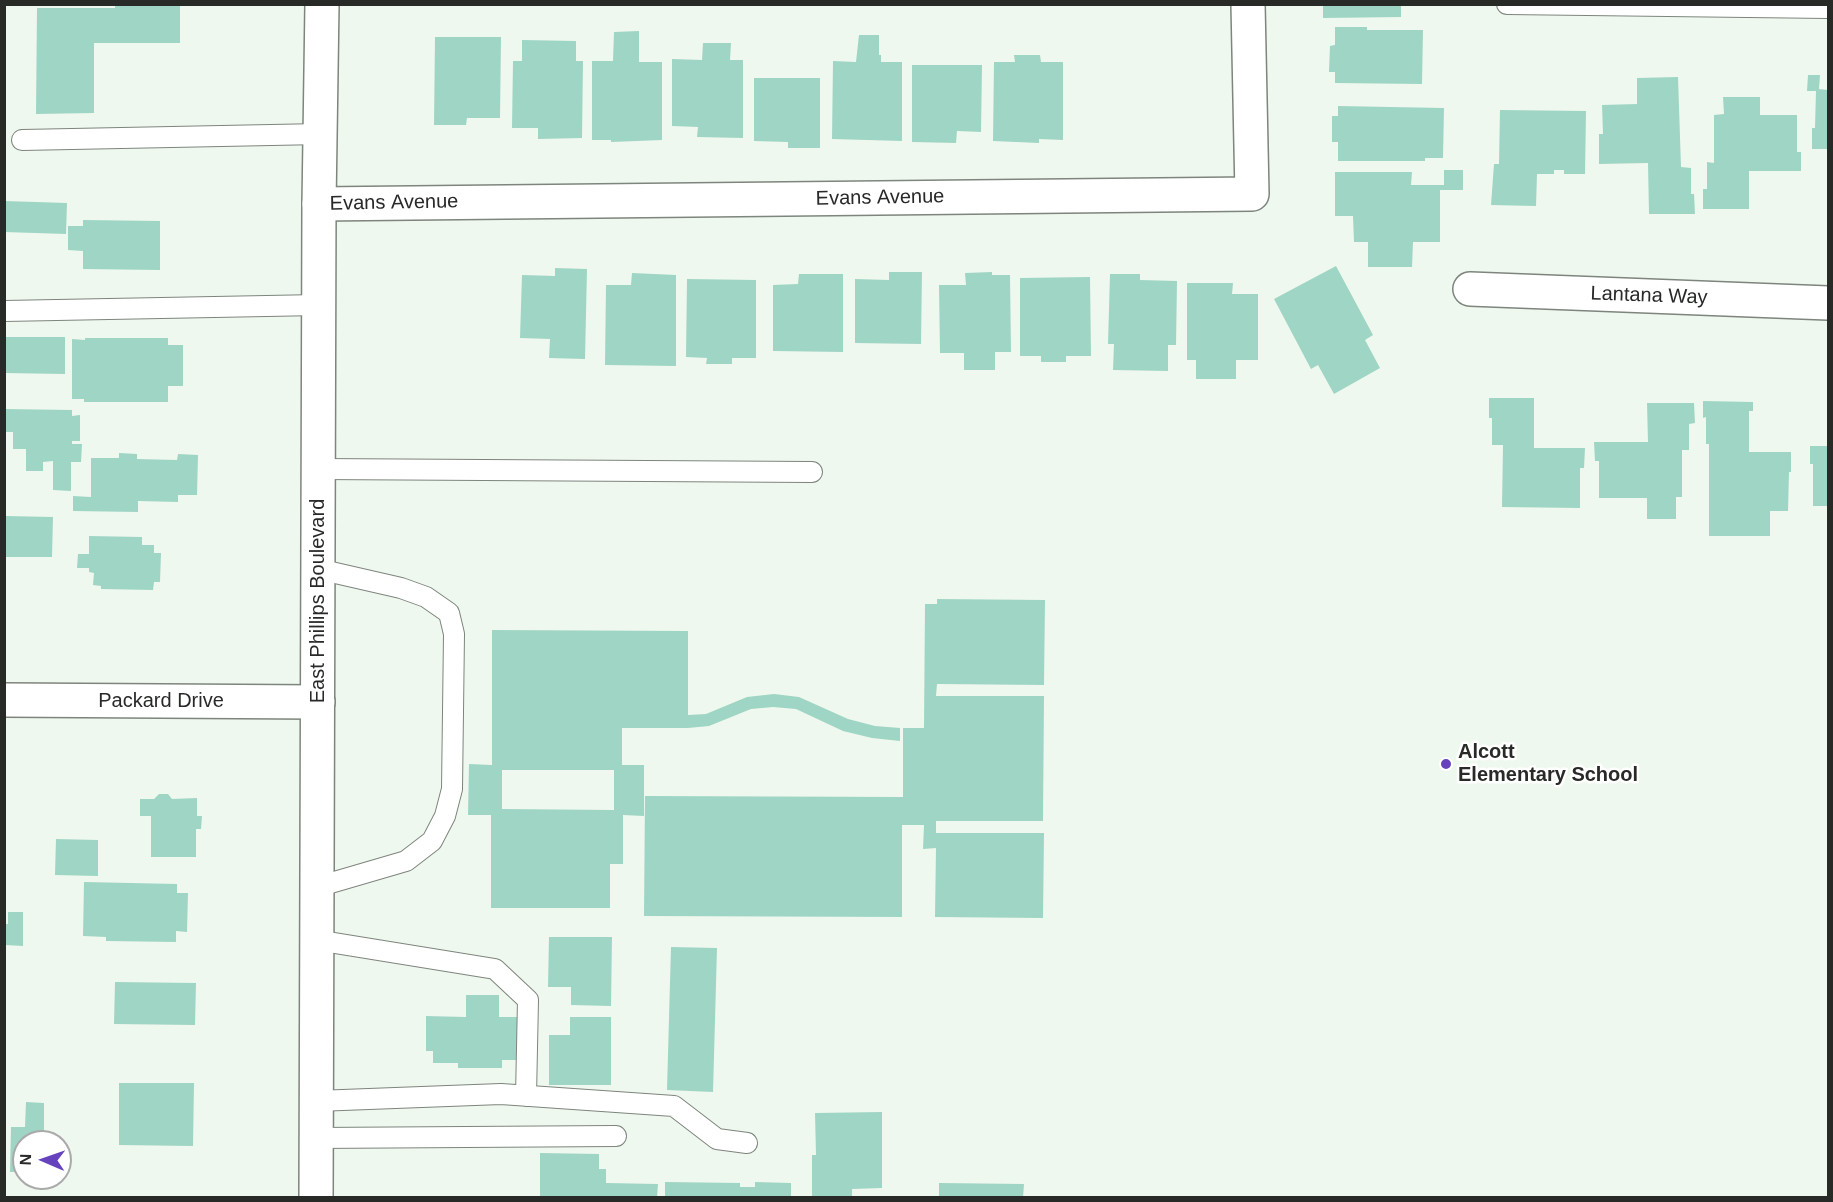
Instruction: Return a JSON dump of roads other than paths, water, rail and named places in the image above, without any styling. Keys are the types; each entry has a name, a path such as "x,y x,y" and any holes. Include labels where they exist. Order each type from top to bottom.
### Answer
{"street":[{"name":"East Phillips Boulevard","path":"316,1197 322,4"},
{"name":"Evans Avenue","path":"320,204 1252,194 1248,4"},
{"name":"Lantana Way","path":"1470,289 1828,303"},
{"name":"Packard Drive","path":"4,700 318,702"}],"lane":[{"path":"1508,4 1828,8"},
{"path":"22,140 321,134"},
{"path":"4,311 319,305"},
{"path":"319,469 812,472"},
{"path":"317,887 406,861 432,841 445,816 452,789 454,634 449,613 426,597 401,588 318,568"},
{"path":"316,940 495,969 528,1000 526,1096"},
{"path":"316,1101 501,1094 674,1106 717,1139 747,1143"},
{"path":"316,1138 616,1136"}],"place":[{"name":"Alcott Elementary School","path":"1446,764"}]}
